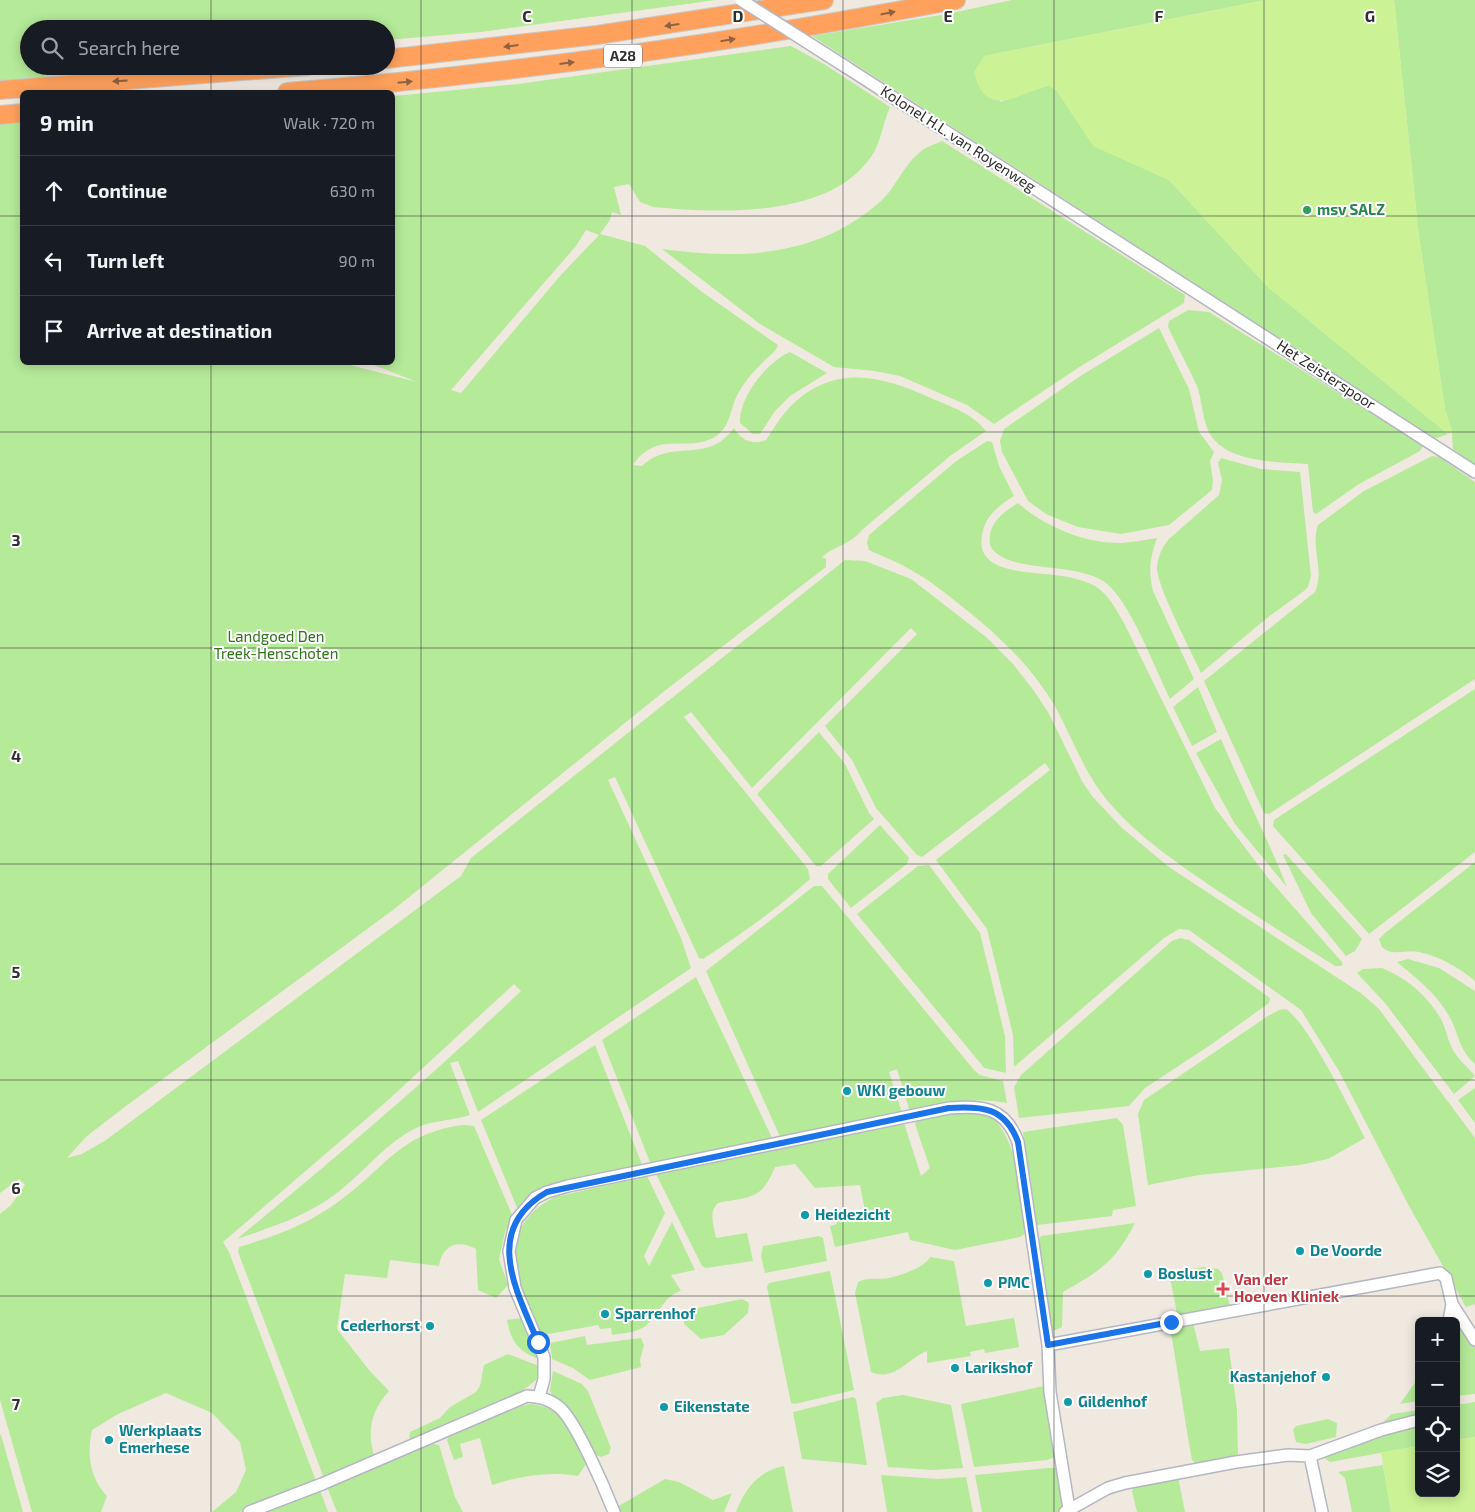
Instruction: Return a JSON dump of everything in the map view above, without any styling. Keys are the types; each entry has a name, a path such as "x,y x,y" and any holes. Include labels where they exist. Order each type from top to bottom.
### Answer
{"highway":[{"name":"A28","path":"395,58 597,36 824,0"},
{"name":"A28","path":"311,90 452,78 598,59 826,25 956,0"},
{"path":"0,90 192,75"},
{"path":"0,115 20,113"}],"street":[{"name":"Kolonel H.L. van Royenweg","path":"741,0 1176,279"},
{"name":"Het Zeisterspoor","path":"1176,279 1475,472"},
{"path":"540,1397 544,1379 544,1357 515,1288 508,1251 516,1220 535,1198 547,1192 568,1186 949,1108 972,1106 991,1110 1003,1118 1013,1129 1018,1142 1048,1345 1050,1392 1067,1511 1108,1488 1125,1482 1236,1462 1288,1455 1310,1456 1381,1430 1415,1421"},
{"path":"1048,1345 1438,1273 1443,1273 1446,1278 1452,1304 1475,1340"},
{"path":"1450,1317 1452,1304"},
{"path":"249,1512 322,1484 527,1396 540,1397 561,1408 572,1421 614,1512"},
{"path":"1310,1456 1322,1512"}],"green space":[{"path":"0,0 716,0 481,32 395,39 395,20 20,20 20,75 84,75 0,82"},
{"path":"1012,0 1266,0 984,56 1000,102 1049,85 1057,91 1094,146 1169,180 1269,288 1448,434 1435,439 812,36 947,14"},
{"name":"msv SALZ","path":"1266,0 1394,0 1419,237 1445,409 1452,432 1448,434 1269,288 1169,180 1093,146 1057,91 1048,85 1013,98 994,100 979,87 974,72 984,56"},
{"path":"1394,0 1475,0 1475,465 1453,449 1452,432 1445,409 1419,237"},
{"name":"Landgoed Den Treek-Henschoten","path":"791,46 824,64 890,107 880,139 871,157 852,177 828,192 800,202 770,208 708,210 653,207 640,202 629,184 614,187 621,215 612,212 610,220 600,234 645,246 702,292 778,345 774,352 756,369 744,384 736,398 724,429 719,434 703,442 662,445 652,448 642,454 633,465 642,466 666,453 712,446 723,439 734,428 740,436 748,441 761,442 766,440 788,409 805,394 839,379 875,379 912,390 961,411 986,431 950,456 848,542 822,557 826,559 826,567 667,689 393,910 126,1106 87,1136 67,1158 82,1154 106,1140 461,876 471,858 845,560 865,561 911,579 986,637 1013,664 1048,712 1082,781 1092,796 1121,827 1169,867 1362,994 1379,1009 1475,1138 1475,1304 1466,1307 1409,1206 1339,1071 1301,1010 1189,930 1179,929 1164,938 1014,1067 1013,1035 987,929 936,860 1050,770 1045,763 922,857 917,855 876,808 852,760 825,726 917,634 911,628 752,788 691,712 684,717 808,869 810,879 785,901 744,931 703,959 699,958 615,777 608,780 681,938 691,968 478,1112 458,1061 450,1063 470,1115 414,1129 393,1143 347,1185 326,1201 289,1220 237,1239 381,1118 487,1023 521,991 514,984 386,1102 223,1242 229,1252 316,1481 240,1512 212,1512 236,1492 246,1470 240,1442 212,1413 166,1393 118,1414 92,1430 91,1465 96,1481 107,1496 101,1512 32,1512 0,1400 0,1214 11,1205 25,1185 19,1179 0,1193 0,123 20,121 20,365 350,365 417,382 374,365 395,365 395,96 518,84","holes":["586,230 599,235 560,276 461,393 451,390 576,246"]},
{"path":"942,141 1185,295 1184,303 1081,366 994,424 967,405 900,376 875,371 834,367 760,324 662,249 721,254 750,253 778,250 805,244 831,234 857,220 881,201 913,158 924,149"},
{"path":"1188,310 1209,312 1423,446 1420,451 1359,484 1316,514 1313,512 1308,464 1267,461 1238,455 1225,449 1215,441 1208,430 1197,386 1168,327 1169,321"},
{"path":"1159,328 1189,389 1199,432 1214,452 1210,461 1213,481 1212,490 1169,525 1121,534 1078,527 1046,514 1028,501 1002,452 1000,441 1004,429 1082,375"},
{"path":"790,352 827,373 790,396 775,411 760,434 753,434 740,423 744,403 749,392 764,372 773,363"},
{"path":"987,441 992,442 999,466 1014,496 998,508 986,522 982,535 982,547 986,556 1002,567 1013,570 1082,580 1098,588 1107,597 1124,623 1215,808 1268,878 1341,961 1343,964 1341,966 1335,966 1215,889 1161,851 1135,829 1103,795 1081,759 1056,708 1036,678 1013,651 973,615 933,583 869,550 867,543 869,535 955,462"},
{"path":"1432,456 1439,457 1475,482 1475,679 1269,814 1264,813 1204,681 1315,592 1319,575 1316,542 1318,525 1364,491"},
{"path":"1221,458 1261,469 1300,472 1311,576 1308,587 1304,591 1267,618 1201,673 1168,603 1158,576 1157,567 1164,545 1169,539 1219,495 1222,480 1218,463"},
{"path":"1018,503 1040,519 1080,537 1108,543 1157,538 1150,564 1153,591 1194,679 1170,699 1142,637 1124,605 1106,583 1093,576 1025,564 998,554 990,545 993,525 1001,515"},
{"path":"1198,687 1217,732 1192,746 1173,707"},
{"path":"1475,689 1475,852 1369,934 1273,826 1274,820"},
{"path":"819,732 845,764 869,813 874,819 821,866 816,866 757,794"},
{"path":"1221,739 1287,887 1235,824 1196,753"},
{"path":"880,825 909,858 907,864 851,908 828,879 828,874"},
{"path":"1286,854 1362,939 1355,951 1346,956 1311,913 1283,855"},
{"path":"1475,862 1475,981 1456,967 1434,956 1414,951 1390,952 1382,947 1379,939 1385,933"},
{"path":"929,865 980,933 1005,1036 1006,1073 984,1068 857,914 918,866"},
{"path":"814,886 822,886 974,1070 980,1075 1003,1081 1007,1103 982,1100 970,1101 910,1112 897,1069 889,1072 902,1113 781,1139 706,971"},
{"path":"1180,938 1189,940 1270,998 1269,1003 1209,1046 1145,1088 1129,1106 1019,1118 1014,1087 1021,1075 1172,941"},
{"path":"1408,959 1439,968 1475,991 1475,1064 1465,1053 1452,1022 1438,1000 1397,962"},
{"path":"1382,968 1409,983 1431,1004 1442,1021 1453,1050 1475,1076 1454,1094 1385,1003 1357,973 1363,969"},
{"path":"696,977 773,1140 651,1165 602,1040"},
{"path":"1286,1009 1306,1031 1340,1089 1365,1138 1328,1159 1300,1165 1199,1175 1148,1185 1138,1114 1144,1100 1268,1016 1279,1010"},
{"path":"595,1045 643,1167 580,1180 518,1210 481,1120"},
{"path":"1475,1088 1475,1123 1458,1100"},
{"path":"962,1111 985,1114 996,1122 1005,1134 1017,1166 1028,1231 1020,1237 955,1250 910,1240 908,1232 835,1247 830,1226 837,1224 836,1217 865,1211 860,1185 815,1188 795,1164 775,1167 765,1186 754,1195 718,1203 712,1215 716,1238 747,1233 753,1261 706,1268 702,1266 656,1174 904,1123 921,1176 930,1168 915,1124 917,1121"},
{"path":"1117,1118 1123,1125 1136,1206 1113,1210 1112,1216 1037,1225 1023,1132"},
{"path":"463,1125 474,1126 513,1217 505,1232 499,1259 508,1285 496,1298 478,1290 476,1249 463,1244 457,1244 447,1249 439,1266 390,1260 387,1278 345,1274 337,1329 369,1370 389,1391 378,1406 372,1422 371,1439 375,1458 324,1478 238,1252 239,1247 306,1222 342,1199 396,1152 410,1143 424,1135"},
{"path":"647,1176 665,1213 644,1256 649,1266 672,1222 695,1270 671,1275 681,1291 670,1297 649,1323 640,1329 612,1335 611,1328 600,1329 598,1325 543,1335 535,1323 519,1286 512,1260 515,1240 524,1222 538,1208 555,1197"},
{"path":"1135,1223 1113,1257 1087,1278 1063,1292 1062,1327 1051,1332 1039,1240 1041,1236"},
{"path":"819,1236 823,1238 827,1261 765,1273 761,1256 763,1246"},
{"path":"930,1257 954,1261 966,1326 1014,1318 1019,1347 985,1353 984,1349 970,1352 971,1356 927,1363 927,1351 894,1372 879,1374 871,1372 855,1293 858,1282 866,1279 888,1278 903,1274 924,1264"},
{"path":"1204,1267 1218,1269 1222,1273 1230,1307 1178,1318 1169,1273"},
{"path":"830,1271 854,1390 795,1404 791,1403 767,1287 769,1283"},
{"path":"742,1299 749,1303 748,1313 724,1335 701,1339 684,1324 684,1313 693,1309"},
{"path":"1460,1317 1475,1347 1475,1394 1460,1396"},
{"path":"522,1318 540,1359 521,1349 511,1334 507,1320"},
{"path":"1193,1323 1200,1351 1229,1348 1237,1410 1238,1456 1195,1463 1192,1460 1171,1332 1174,1327"},
{"path":"585,1336 587,1345 641,1338 644,1345 640,1360 641,1367 590,1380 573,1368 552,1359 550,1343"},
{"path":"508,1354 544,1368 537,1379 505,1401 409,1443 410,1432 440,1418 450,1407 476,1392 480,1386 484,1365"},
{"path":"553,1371 582,1384 588,1391 611,1448 609,1454 601,1457 596,1455 577,1421 553,1396 550,1391"},
{"path":"1415,1383 1415,1402 1400,1404"},
{"path":"1044,1386 1057,1456 1047,1460 974,1467 961,1404"},
{"path":"903,1395 951,1405 963,1468 933,1470 888,1467 876,1403 883,1398"},
{"path":"853,1397 856,1399 867,1465 802,1459 793,1412"},
{"path":"1475,1402 1475,1437 1460,1439 1460,1404"},
{"path":"530,1404 552,1410 560,1416 572,1432 588,1461 578,1476 534,1475 492,1485 480,1438 460,1444 463,1457 454,1460 447,1440 449,1437 515,1408"},
{"path":"1415,1411 1415,1447 1330,1462 1316,1452 1373,1431 1392,1414"},
{"path":"1328,1419 1337,1423 1336,1437 1306,1444 1296,1442 1293,1430 1296,1426"},
{"path":"1,1435 23,1512 0,1512"},
{"path":"1475,1437 1475,1512 1391,1512 1381,1452 1415,1447 1415,1497 1460,1497 1460,1439"},
{"path":"433,1444 439,1445 455,1497 463,1512 337,1512 327,1487"},
{"path":"1383,1465 1391,1512 1352,1512 1345,1478 1338,1472"},
{"path":"784,1466 793,1512 736,1512 748,1489 754,1482 767,1472"},
{"path":"1059,1468 1064,1507 1057,1512 982,1512 975,1475"},
{"path":"881,1475 938,1479 966,1477 973,1512 887,1512"},
{"path":"1178,1477 1185,1512 1137,1512 1132,1491 1134,1487"},
{"path":"665,1479 679,1482 713,1500 732,1493 724,1512 619,1512 617,1507"},
{"path":"320,1490 328,1512 266,1512"}],"place":[{"name":"msv SALZ","path":"1307,210"},
{"name":"WKI gebouw","path":"847,1091"},
{"name":"Heidezicht","path":"805,1215"},
{"name":"De Voorde","path":"1300,1251"},
{"name":"Boslust","path":"1148,1274"},
{"name":"PMC","path":"988,1283"},
{"name":"Van der Hoeven Kliniek","path":"1223,1289"},
{"name":"Sparrenhof","path":"605,1314"},
{"name":"Cederhorst","path":"430,1326"},
{"name":"Larikshof","path":"955,1368"},
{"name":"Kastanjehof","path":"1326,1377"},
{"name":"Gildenhof","path":"1068,1402"},
{"name":"Eikenstate","path":"664,1407"},
{"name":"Werkplaats Emerhese","path":"109,1440"}],"route":[{"path":"538,1342 515,1288 508,1251 516,1220 535,1198 547,1192 568,1186 648,1169 779,1144 949,1108 972,1106 991,1110 1003,1118 1013,1129 1018,1142 1048,1345 1171,1322"}]}
